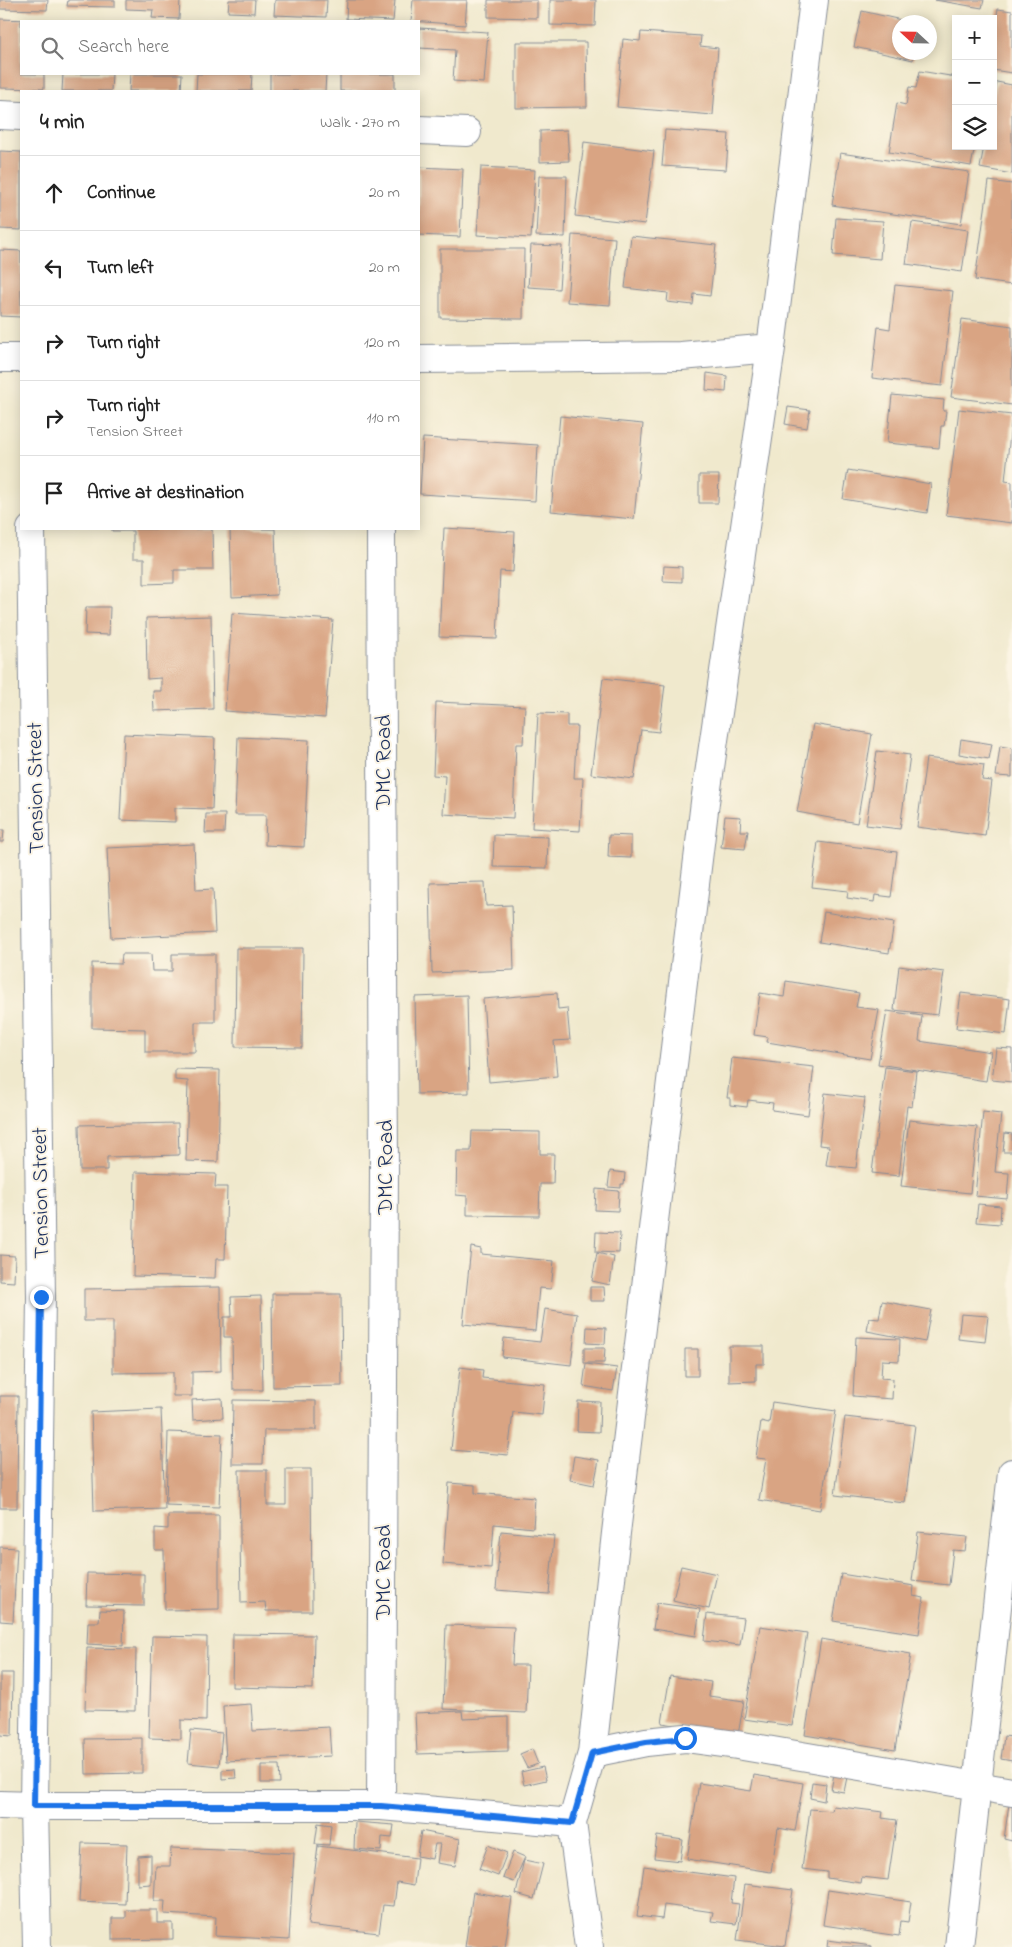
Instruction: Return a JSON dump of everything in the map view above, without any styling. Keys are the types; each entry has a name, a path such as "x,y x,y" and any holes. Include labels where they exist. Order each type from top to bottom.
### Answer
{"street":[{"path":"589,1947 572,1823 592,1753 617,1523 705,802 771,348 814,0"},
{"path":"0,115 20,116"},
{"path":"420,130 467,132"},
{"path":"420,359 681,356 771,348"},
{"path":"0,358 20,358"},
{"name":"Tension Street","path":"31,530 41,1297 34,1806 38,1947"},
{"name":"DMC Road","path":"381,530 384,1182 381,1806"},
{"path":"959,1947 1012,1473"},
{"path":"592,1753 646,1742 685,1738 737,1745 1012,1792"},
{"path":"0,1805 381,1806 572,1823"}],"building":[{"path":"0,0 48,0 47,10 0,9"},
{"path":"68,0 115,0 115,7 67,6"},
{"path":"126,0 180,0 179,19 152,18 153,10 126,9"},
{"path":"229,0 255,0 254,13 228,12"},
{"path":"275,0 327,0 326,17 274,15"},
{"path":"347,0 395,0 393,20 346,19"},
{"path":"413,0 467,0 465,25 411,20"},
{"path":"488,0 537,0 537,18 488,17"},
{"path":"550,0 596,0 595,26 550,25"},
{"path":"935,0 984,0 982,8"},
{"path":"998,9 1012,11 1012,73 997,71"},
{"path":"862,11 892,18 892,55 854,47"},
{"path":"0,19 30,20 20,20 20,75 44,75 44,89 0,88"},
{"path":"420,28 488,32 484,83 453,81 455,50 420,48"},
{"path":"641,32 701,36 700,46 718,48 713,115 617,107 623,39 640,41"},
{"path":"516,42 586,42 587,107 516,108"},
{"path":"920,71 952,76 952,150 974,150 971,166 889,152 897,103 906,105 909,87 916,88"},
{"path":"63,75 112,75 111,90 62,90"},
{"path":"130,75 182,75 181,90 129,90"},
{"path":"197,75 252,75 251,90 196,90"},
{"path":"270,75 326,75 325,90 270,90"},
{"path":"340,75 395,75 395,90 340,90"},
{"path":"997,82 1012,85 1012,174 980,168 983,150 997,150"},
{"path":"567,130 569,161 540,162 540,131"},
{"path":"665,130 729,134 726,170 662,166"},
{"path":"584,142 654,151 645,224 575,216"},
{"path":"0,151 20,152 20,230 0,229"},
{"path":"840,153 969,172 961,224 832,205"},
{"path":"420,167 463,169 460,237 420,235"},
{"path":"481,167 535,170 531,238 477,235"},
{"path":"539,176 567,176 565,237 536,236"},
{"path":"989,181 1012,184 1012,285 975,280"},
{"path":"836,218 883,221 880,259 833,255"},
{"path":"912,222 968,230 962,272 906,264"},
{"path":"572,235 615,238 610,305 567,302"},
{"path":"631,236 716,245 710,296 694,294 693,305 667,302 668,293 625,288"},
{"path":"531,245 562,246 559,289 528,287"},
{"path":"440,249 524,249 523,319 440,318"},
{"path":"0,250 20,251 20,317 0,316"},
{"path":"895,285 953,291 942,386 872,378 878,327 890,329"},
{"path":"962,319 1012,326 1012,405 951,397"},
{"path":"707,373 727,376 726,392 706,390"},
{"path":"892,395 944,400 943,411 946,411 944,426 941,426 939,448 887,443"},
{"path":"788,407 810,410 807,428 785,424"},
{"path":"959,409 1012,415 1005,481 1012,482 1012,523 946,515"},
{"path":"560,416 643,424 634,519 551,511"},
{"path":"423,438 538,445 535,501 420,494"},
{"path":"848,470 931,484 927,513 843,499"},
{"path":"699,475 719,475 718,503 699,503"},
{"path":"444,528 515,532 513,572 500,571 497,639 439,637"},
{"path":"212,530 213,570 174,570 174,583 144,584 144,559 133,559 133,531 112,531"},
{"path":"230,530 275,530 277,595 232,597"},
{"path":"664,566 682,567 682,582 663,581"},
{"path":"86,607 110,607 109,635 85,634"},
{"path":"232,613 333,620 325,718 225,711"},
{"path":"211,616 213,709 154,711 153,691 161,691 161,678 147,679 146,618"},
{"path":"603,678 665,685 659,732 641,730 634,779 591,774"},
{"path":"436,702 525,706 523,744 516,744 513,818 443,814 445,776 433,775"},
{"path":"538,713 567,714 567,726 577,726 574,778 583,778 580,831 532,828"},
{"path":"813,724 872,734 857,823 797,812"},
{"path":"124,734 215,738 212,809 175,808 175,822 120,820"},
{"path":"238,737 309,740 304,847 265,845 266,815 235,815"},
{"path":"961,739 992,744 989,759 959,754"},
{"path":"1000,746 1012,748 1012,777 996,776"},
{"path":"877,751 910,755 900,829 866,825"},
{"path":"926,758 984,765 982,780 992,781 985,836 917,827"},
{"path":"206,814 225,814 224,833 205,833"},
{"path":"725,816 741,817 740,831 748,831 745,849 721,847"},
{"path":"0,830 4,830 3,842 0,842"},
{"path":"494,835 548,837 547,868 493,867"},
{"path":"609,835 631,836 631,858 608,857"},
{"path":"818,842 897,852 891,897 875,895 874,902 847,898 848,891 812,887"},
{"path":"194,844 196,890 213,889 215,933 111,938 107,848"},
{"path":"485,882 486,906 512,905 514,970 432,973 430,883"},
{"path":"824,912 894,923 889,953 819,942"},
{"path":"236,948 303,948 302,1048 235,1047"},
{"path":"122,954 151,954 152,971 172,971 172,954 215,954 215,1022 195,1022 195,1052 145,1052 145,1029 92,1028 92,963 121,964"},
{"path":"899,966 944,972 938,1015 894,1010"},
{"path":"786,981 859,993 856,1007 879,1010 870,1059 767,1042 768,1037 754,1035 760,993 784,997"},
{"path":"557,993 558,1009 567,1008 570,1040 554,1041 557,1076 489,1082 483,999"},
{"path":"961,993 1010,999 1006,1034 956,1028"},
{"path":"467,995 469,1093 417,1094 415,997"},
{"path":"887,1011 922,1016 919,1041 991,1052 986,1081 878,1064"},
{"path":"996,1048 1012,1049 1012,1082 992,1080"},
{"path":"732,1058 814,1067 808,1115 772,1110 773,1103 748,1100 747,1107 730,1105 730,1098 727,1098"},
{"path":"885,1067 916,1071 912,1107 907,1106 899,1176 872,1173"},
{"path":"175,1069 220,1070 218,1162 186,1161 188,1081 175,1080"},
{"path":"825,1093 865,1098 856,1168 826,1165 829,1146 819,1145"},
{"path":"983,1112 1001,1114 995,1172 1009,1173 1007,1199 975,1196"},
{"path":"909,1120 977,1127 970,1193 901,1186"},
{"path":"178,1123 179,1155 107,1157 107,1170 80,1170 79,1125"},
{"path":"472,1131 540,1132 540,1154 554,1154 553,1184 540,1184 539,1216 467,1215 467,1196 456,1195 457,1151 471,1151"},
{"path":"1005,1133 1012,1134 1012,1152 1003,1152"},
{"path":"610,1171 625,1173 624,1184 621,1184 621,1188 608,1187"},
{"path":"135,1172 216,1174 215,1187 227,1187 225,1259 216,1259 215,1278 133,1276"},
{"path":"596,1189 619,1191 618,1211 595,1210"},
{"path":"978,1204 1001,1206 1000,1224 976,1222"},
{"path":"596,1232 620,1233 619,1253 595,1252"},
{"path":"471,1247 481,1249 481,1254 554,1261 551,1289 539,1288 535,1331 463,1324"},
{"path":"597,1253 614,1257 610,1285 592,1281"},
{"path":"0,1255 15,1256 14,1282 0,1281"},
{"path":"220,1287 221,1371 192,1372 192,1396 173,1396 173,1372 113,1373 113,1321 84,1321 84,1289"},
{"path":"590,1287 604,1287 605,1301 590,1301"},
{"path":"272,1294 341,1294 342,1386 273,1387"},
{"path":"261,1296 263,1390 233,1390 232,1337 224,1337 224,1317 232,1317 231,1297"},
{"path":"882,1301 931,1310 925,1342 867,1331 869,1318 879,1319"},
{"path":"545,1309 577,1314 571,1365 502,1357 504,1338 540,1342"},
{"path":"961,1314 988,1316 985,1342 958,1339"},
{"path":"587,1327 606,1328 605,1344 586,1343"},
{"path":"856,1337 900,1339 899,1361 882,1360 881,1378 893,1379 892,1399 853,1396"},
{"path":"729,1346 764,1346 764,1364 756,1364 756,1381 729,1382"},
{"path":"584,1348 605,1348 604,1363 584,1363"},
{"path":"685,1349 698,1349 698,1376 685,1376"},
{"path":"586,1364 617,1368 613,1391 583,1386"},
{"path":"460,1367 483,1370 482,1378 545,1384 542,1415 513,1412 508,1455 451,1450"},
{"path":"0,1396 18,1396 17,1508 0,1508"},
{"path":"222,1398 223,1418 193,1420 192,1400"},
{"path":"233,1400 316,1401 316,1430 264,1430 263,1464 232,1464"},
{"path":"578,1401 600,1402 599,1432 577,1431"},
{"path":"772,1402 836,1411 820,1510 759,1500 766,1459 756,1458 761,1421 769,1423"},
{"path":"161,1409 165,1509 94,1511 91,1412"},
{"path":"845,1417 915,1425 905,1503 835,1495"},
{"path":"168,1432 222,1434 219,1507 166,1505"},
{"path":"574,1456 599,1460 594,1485 570,1480"},
{"path":"286,1469 311,1469 312,1611 266,1611 265,1602 241,1603 239,1470 267,1470 267,1505 286,1505"},
{"path":"449,1483 475,1485 475,1493 535,1498 533,1528 494,1524 491,1568 443,1564"},
{"path":"168,1515 219,1515 219,1609 165,1610 164,1550 155,1550 155,1528 168,1529"},
{"path":"501,1531 554,1536 549,1594 496,1590"},
{"path":"918,1532 967,1537 965,1551 953,1550 949,1585 912,1581"},
{"path":"0,1547 17,1548 13,1622 0,1621"},
{"path":"681,1566 717,1574 709,1609 673,1600"},
{"path":"87,1573 144,1574 144,1606 86,1605"},
{"path":"841,1574 914,1586 913,1596 924,1598 919,1634 833,1621"},
{"path":"657,1603 700,1609 696,1636 653,1629"},
{"path":"100,1610 124,1611 123,1646 87,1644 88,1622 99,1622"},
{"path":"707,1614 744,1618 740,1645 704,1641"},
{"path":"446,1625 514,1627 512,1665 528,1665 526,1713 443,1709"},
{"path":"760,1626 807,1633 792,1726 744,1719"},
{"path":"233,1634 314,1635 313,1689 232,1687"},
{"path":"152,1636 207,1637 206,1721 181,1720 181,1739 149,1738"},
{"path":"821,1639 911,1654 895,1750 805,1735"},
{"path":"87,1648 136,1649 135,1711 85,1710"},
{"path":"0,1673 13,1673 12,1736 0,1735"},
{"path":"670,1676 711,1682 709,1696 744,1701 738,1735 662,1723"},
{"path":"251,1704 253,1731 329,1727 331,1756 226,1761 223,1706"},
{"path":"462,1711 463,1719 508,1717 508,1751 417,1754 415,1713"},
{"path":"191,1730 222,1733 219,1766 188,1763"},
{"path":"1004,1736 1012,1737 1012,1761 1001,1759"},
{"path":"142,1738 142,1773 86,1774 85,1739"},
{"path":"532,1749 538,1764 527,1768 520,1754"},
{"path":"261,1765 279,1765 280,1783 261,1783"},
{"path":"543,1767 546,1780 524,1785 521,1772"},
{"path":"235,1769 236,1778 222,1779 222,1770"},
{"path":"834,1774 847,1777 844,1792 831,1790"},
{"path":"754,1775 803,1783 795,1831 778,1828 771,1872 687,1859 699,1783 751,1791"},
{"path":"812,1782 826,1784 824,1801 810,1798"},
{"path":"1009,1804 1012,1804 1012,1841 1004,1839"},
{"path":"833,1806 883,1812 882,1818 897,1820 888,1880 862,1877 861,1883 827,1878 827,1872 802,1869 810,1809 832,1811"},
{"path":"355,1822 394,1825 392,1838 382,1837 381,1851 354,1849"},
{"path":"318,1823 331,1825 329,1845 315,1844"},
{"path":"421,1831 460,1839 455,1866 437,1863 440,1844 435,1844 432,1859 417,1856"},
{"path":"657,1836 683,1840 680,1861 654,1858"},
{"path":"82,1843 127,1844 125,1904 79,1902"},
{"path":"488,1845 507,1853 498,1876 479,1869"},
{"path":"318,1846 417,1858 414,1885 397,1882 394,1906 383,1905 379,1933 308,1925"},
{"path":"171,1848 294,1853 289,1940 215,1936 216,1917 164,1914 165,1901 154,1901 156,1866 170,1866"},
{"path":"513,1852 525,1857 514,1882 503,1878"},
{"path":"151,1855 151,1884 138,1885 138,1856"},
{"path":"524,1860 543,1864 534,1899 516,1894"},
{"path":"644,1866 734,1878 731,1903 739,1904 736,1924 711,1921 713,1912 664,1905 662,1919 637,1916"},
{"path":"745,1884 793,1890 785,1946 737,1940"},
{"path":"828,1890 911,1902 908,1922 901,1921 899,1936 823,1925"},
{"path":"473,1892 512,1898 505,1947 465,1947"},
{"path":"126,1910 157,1910 157,1923 173,1923 173,1939 112,1940 112,1918 126,1918"},
{"path":"828,1940 872,1946 872,1947 827,1947"}],"route":[{"path":"41,1297 34,1806 381,1806 572,1823 592,1753 646,1742 685,1738"}]}
